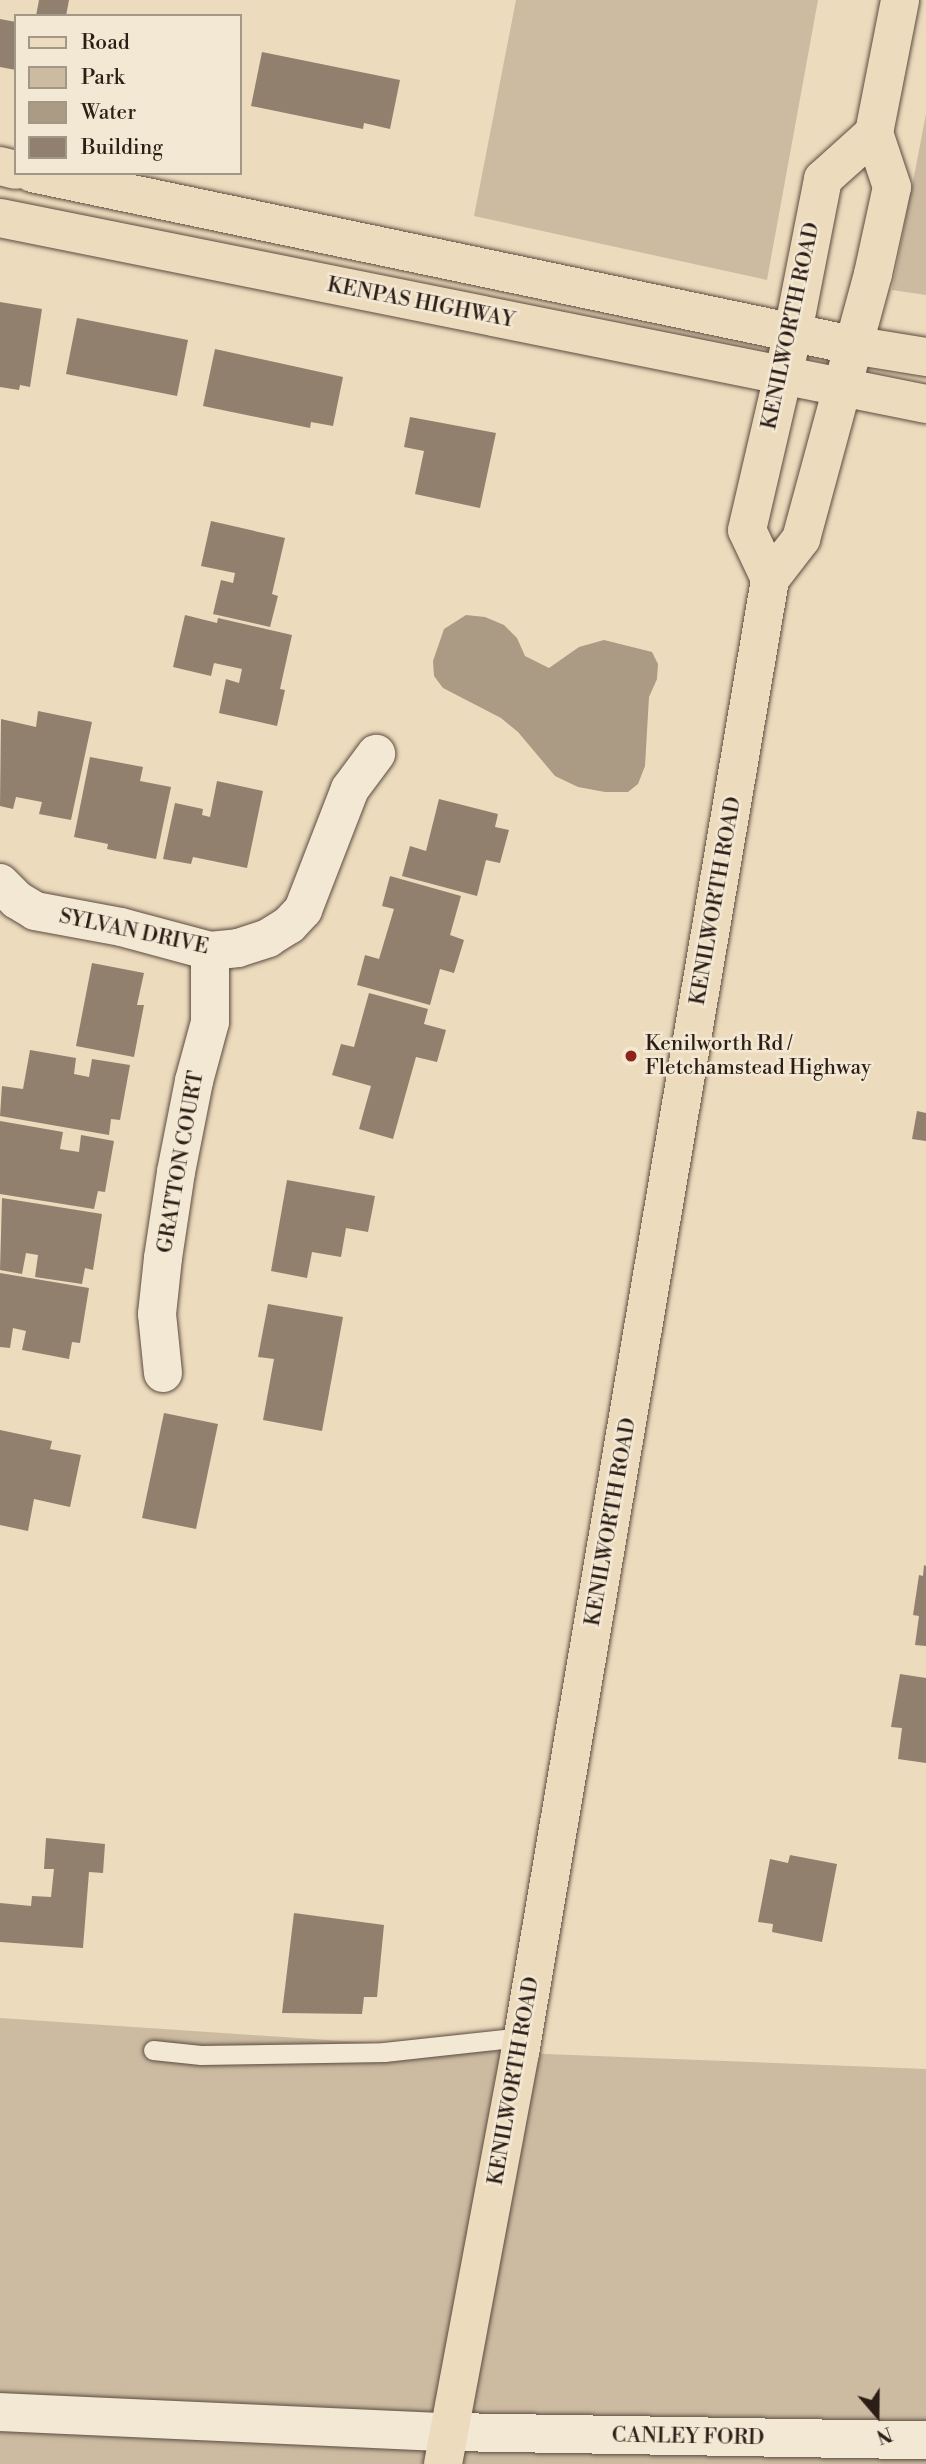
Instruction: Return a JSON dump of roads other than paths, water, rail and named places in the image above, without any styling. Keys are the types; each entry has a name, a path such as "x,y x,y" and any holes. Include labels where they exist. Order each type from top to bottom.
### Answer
{"main road":[{"name":"KENILWORTH ROAD","path":"446,2448 523,2037 770,579 802,539 873,274 892,187 874,133 900,0"},
{"name":"KENILWORTH ROAD","path":"770,579 747,530 793,332 823,178 874,133"},
{"path":"42,175 852,345 926,357"},
{"name":"KENPAS HIGHWAY","path":"0,218 926,404"}],"street":[{"name":"SYLVAN DRIVE","path":"0,883 17,900 35,911 121,927 211,951 238,948 268,938 289,925 303,909 350,789 376,754"},
{"name":"GRATTON COURT","path":"163,1373 157,1314 176,1172 194,1081 210,1022 213,982 211,951"},
{"name":"CANLEY FORD","path":"0,2412 280,2426 446,2448 926,2440"}],"lane":[{"path":"153,2050 201,2055 384,2052 523,2037"}],"water":[{"path":"466,615 485,617 504,625 517,638 525,656 549,668 579,647 604,640 652,652 658,664 657,679 649,697 645,766 638,784 628,792 605,792 578,787 555,776 518,732 501,718 443,688 434,676 433,661 444,629"}],"place":[{"name":"Kenilworth Rd / Fletchamstead Highway","path":"631,1056"}]}
